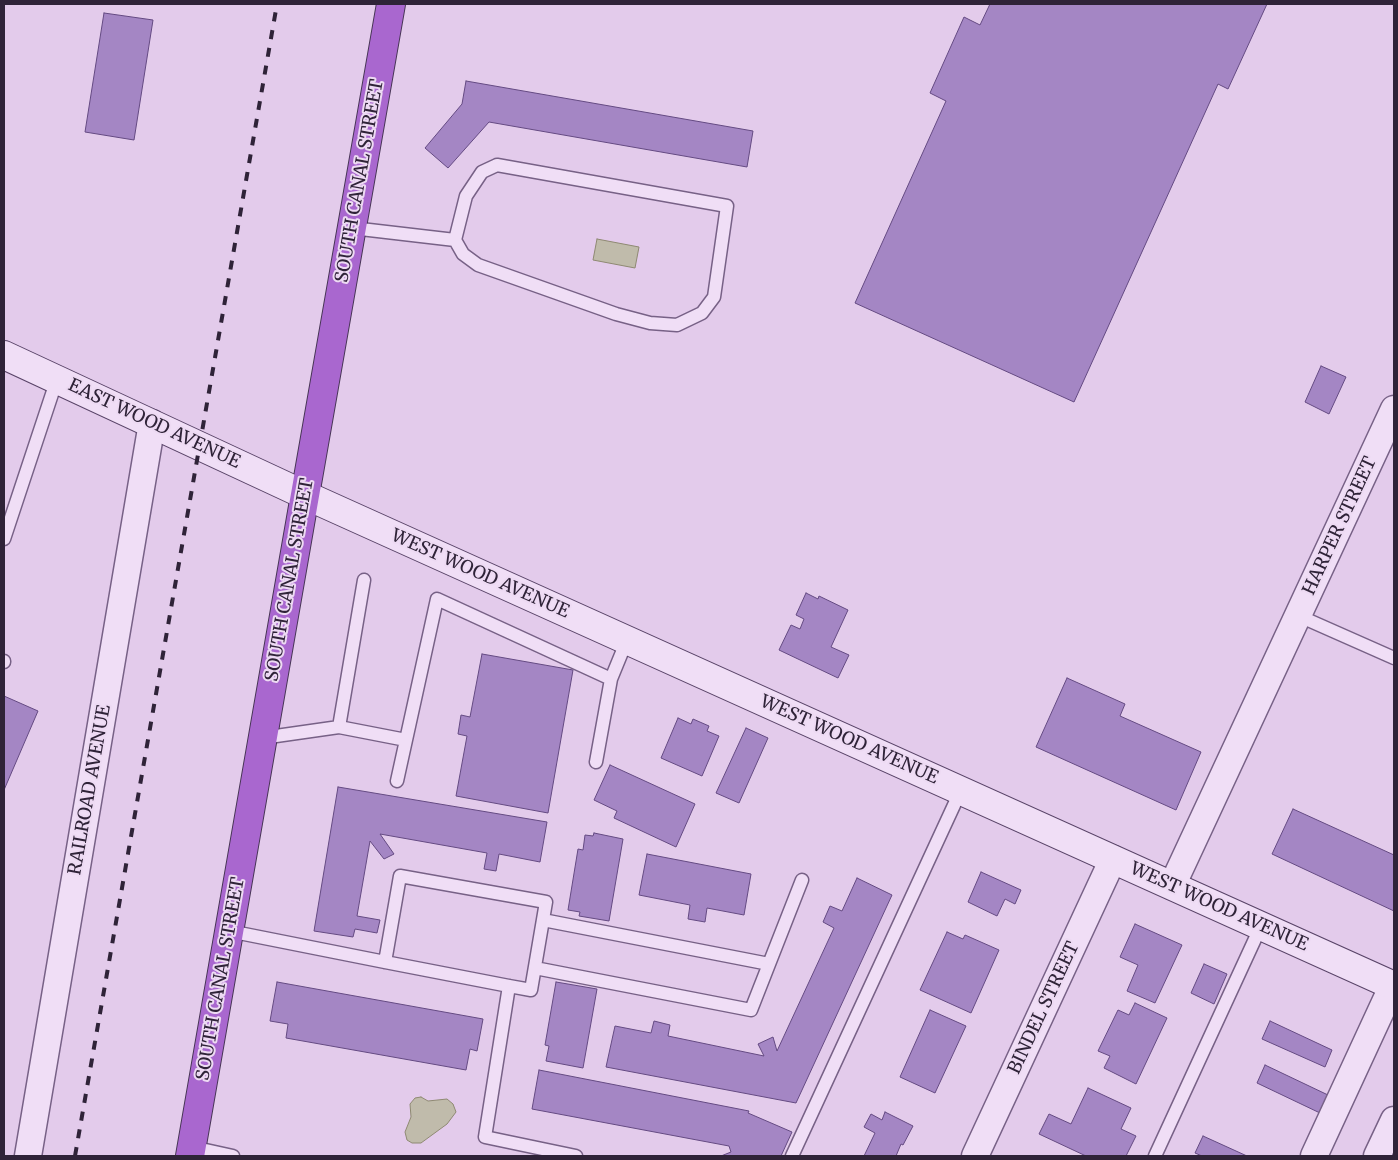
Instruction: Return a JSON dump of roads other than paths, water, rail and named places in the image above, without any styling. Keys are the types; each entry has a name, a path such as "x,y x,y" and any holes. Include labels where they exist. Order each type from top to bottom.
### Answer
{"highway":[{"name":"SOUTH CANAL STREET","path":"191,1152 391,4"}],"street":[{"name":"EAST WOOD AVENUE","path":"4,354 304,495"},
{"name":"HARPER STREET","path":"1172,886 1394,408"},
{"name":"RAILROAD AVENUE","path":"28,1156 152,423"},
{"name":"WEST WOOD AVENUE","path":"304,495 1394,986"},
{"name":"BINDEL STREET","path":"975,1156 1113,859"},
{"path":"1314,1156 1394,986"},
{"path":"1377,1156 1394,1120"}],"lane":[{"path":"497,165 727,206 714,297 702,313 677,325 650,323 616,314 478,265 463,254 454,240 466,196 482,172 497,165"},
{"path":"352,228 454,240"},
{"path":"4,539 57,379"},
{"path":"338,727 364,580"},
{"path":"397,781 437,599 611,679"},
{"path":"1299,616 1394,658"},
{"path":"596,762 611,679 627,640"},
{"path":"262,738 338,727 406,740"},
{"path":"792,1156 961,790"},
{"path":"229,931 385,962 531,990 546,902 400,876 385,962"},
{"path":"535,968 751,1010 802,880"},
{"path":"543,920 769,964"},
{"path":"1155,1156 1261,926"},
{"path":"509,986 485,1137 576,1156"},
{"path":"191,1152 233,1156"}],"railway":[{"path":"75,1156 277,4"}]}
